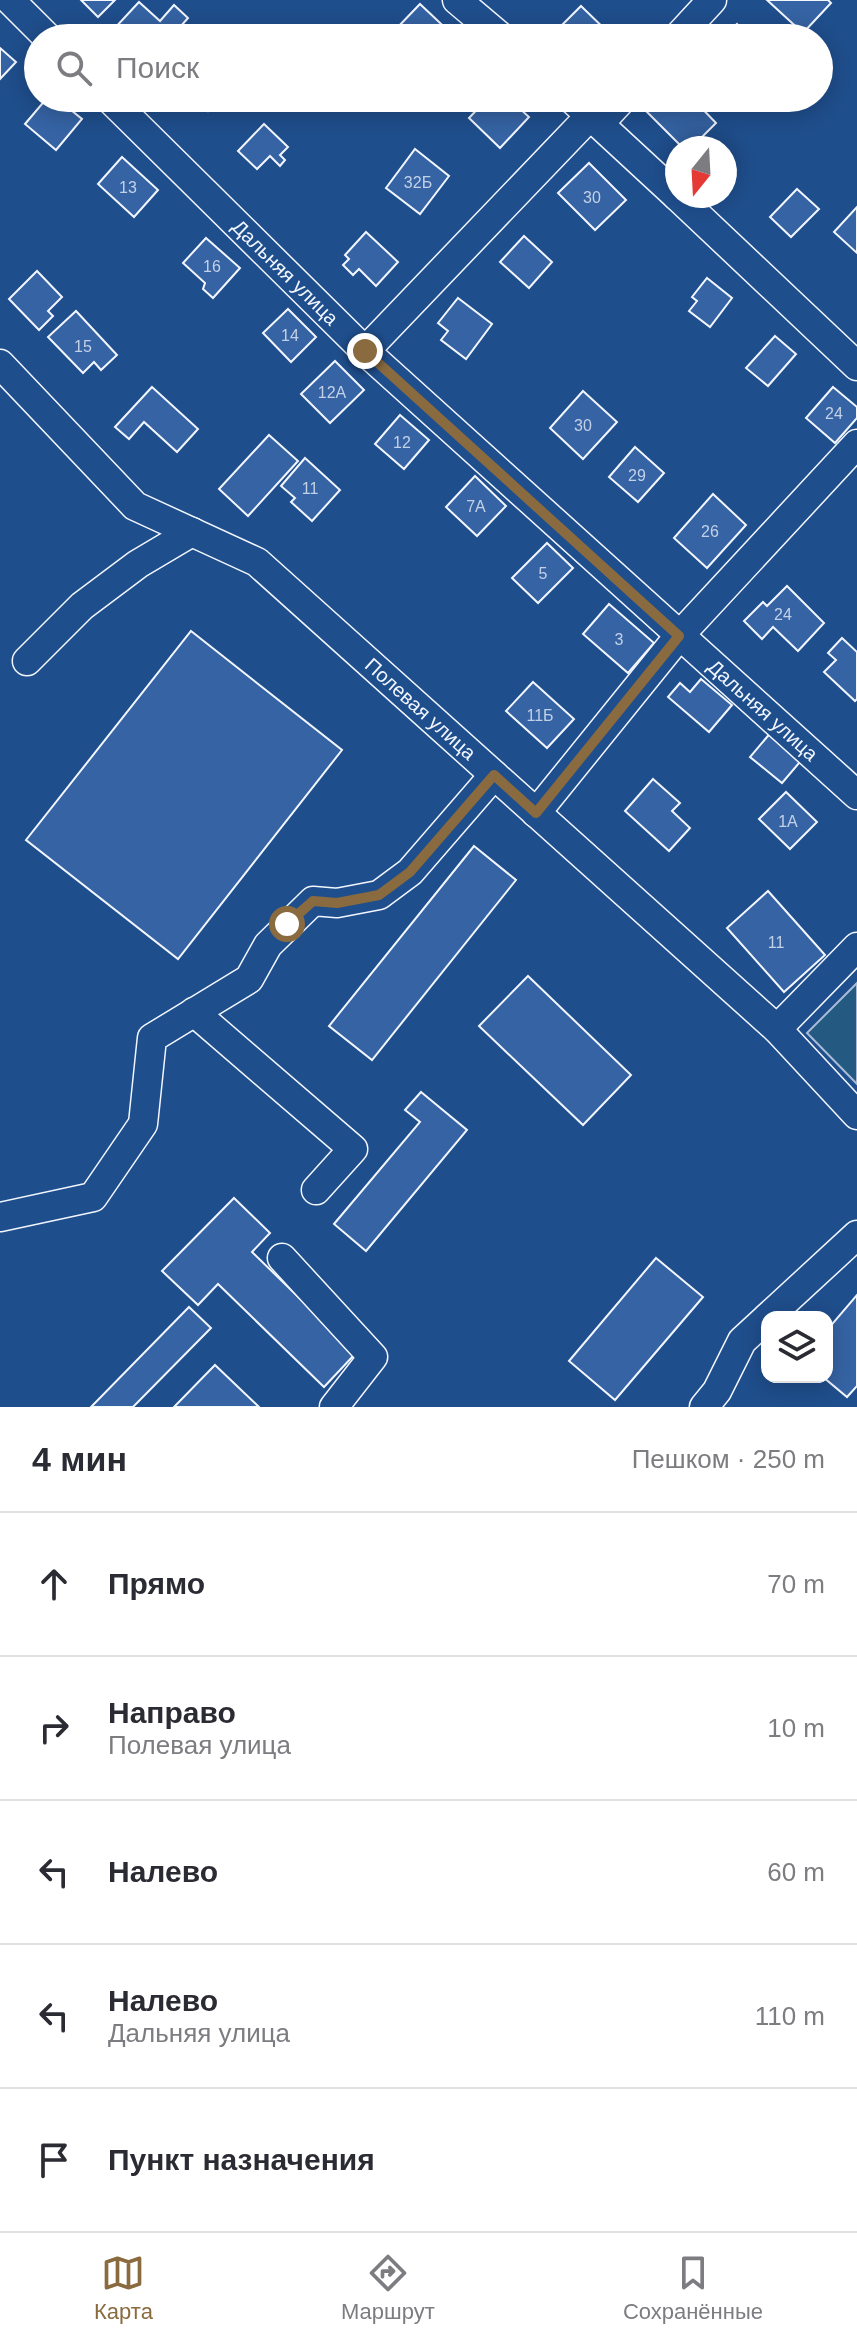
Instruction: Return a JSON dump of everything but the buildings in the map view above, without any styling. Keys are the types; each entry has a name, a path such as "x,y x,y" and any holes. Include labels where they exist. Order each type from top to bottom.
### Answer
{"street":[{"path":"10,0 34,24"},
{"path":"457,0 485,24"},
{"path":"690,24 712,0"},
{"name":"Дальняя улица","path":"123,112 365,351 857,795"},
{"path":"365,351 588,112 665,185"},
{"path":"690,208 857,366"},
{"name":"Полевая улица","path":"0,364 135,506 257,562 777,1029 857,1115"},
{"path":"536,813 679,636 857,444"},
{"path":"27,661 82,606 138,564 192,532"},
{"path":"0,1217 93,1197 143,1124 152,1038 249,979 268,945 313,901 337,903 379,895 410,872 494,775"},
{"path":"777,1029 857,947"},
{"path":"194,1012 353,1149 316,1190"},
{"path":"776,1311 857,1235"},
{"path":"282,1258 373,1357 334,1407"},
{"path":"704,1407 717,1391 742,1341 761,1324"}],"shaded area":[{"path":"857,983 857,1084 807,1033"}],"route":[{"path":"287,924 313,901 337,903 379,895 410,872 494,775 536,813 679,636 365,351"}]}
